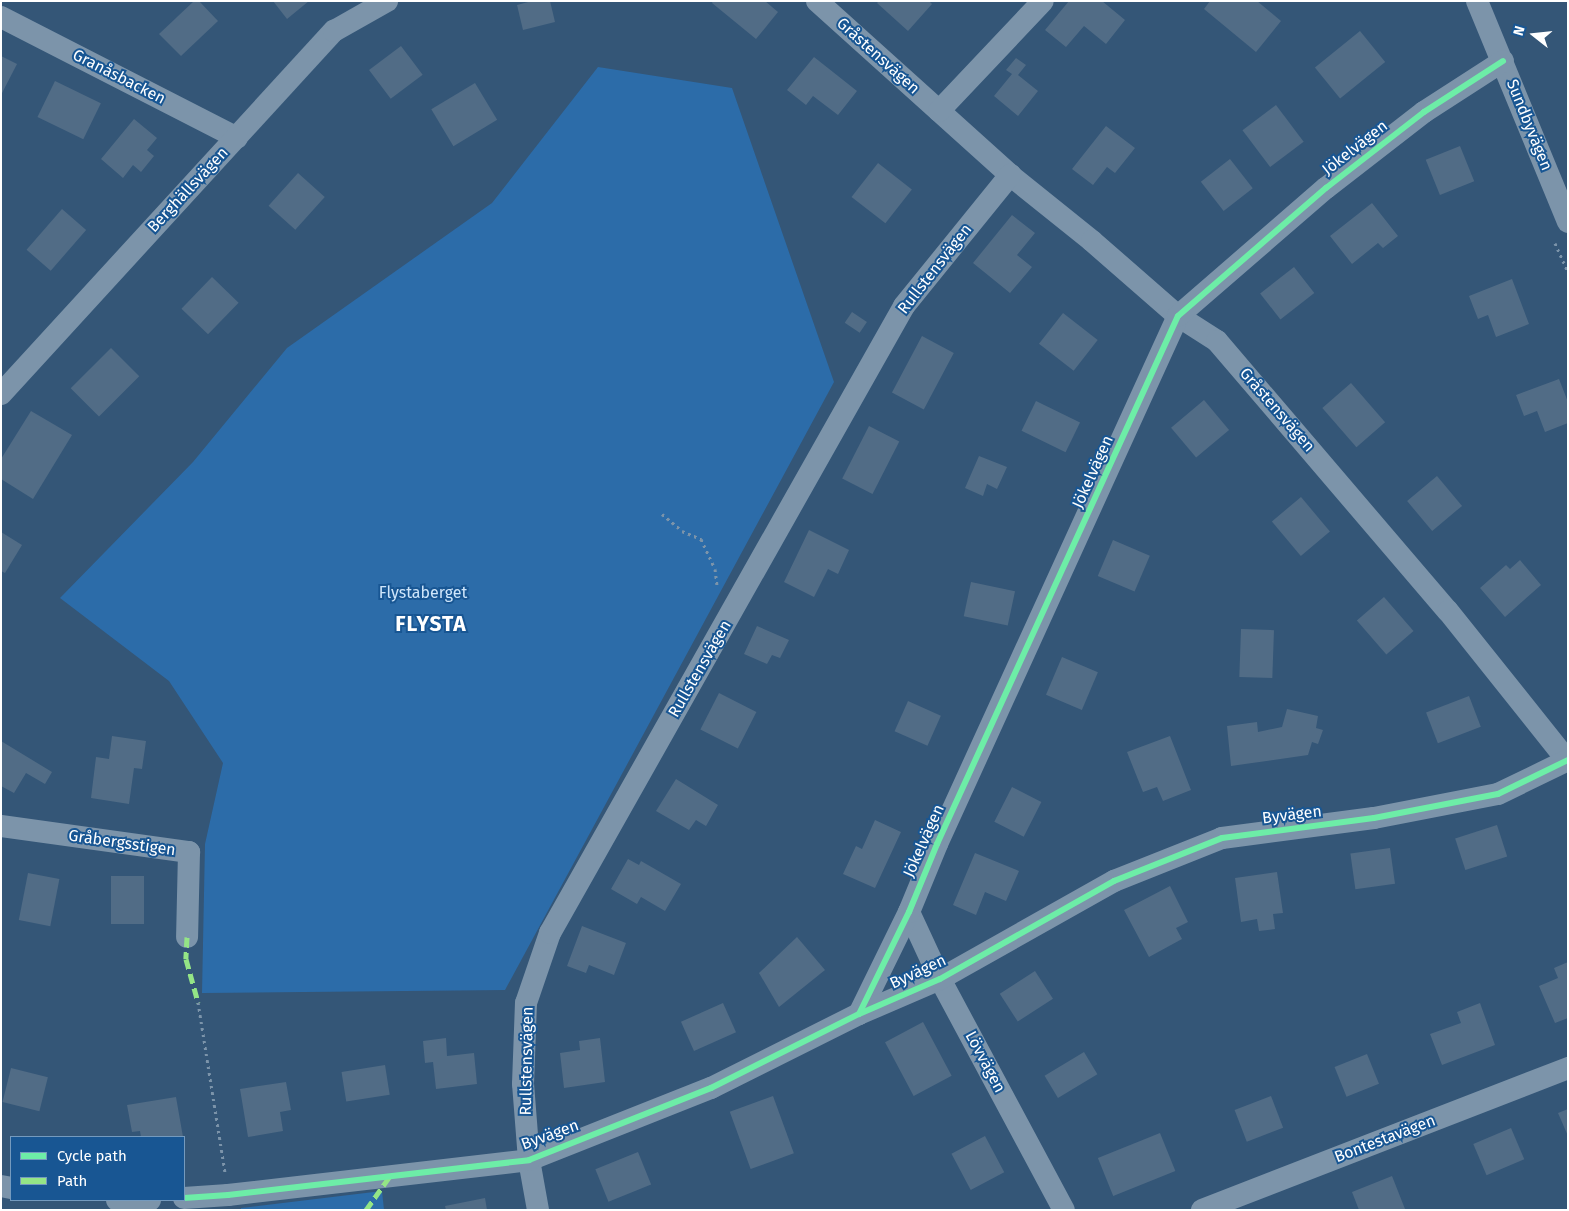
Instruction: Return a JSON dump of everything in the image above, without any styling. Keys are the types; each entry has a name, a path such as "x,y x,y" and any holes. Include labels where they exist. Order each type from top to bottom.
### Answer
{"street":[{"name":"Berghällsvägen","path":"1,394 334,31 387,1"},
{"name":"Gråstensvägen","path":"817,1 1010,175 1092,241 1178,316 1218,341 1448,611 1567,760"},
{"path":"938,111 1044,1"},
{"name":"Sundbyvägen","path":"1477,1 1568,222"},
{"name":"Granåsbacken","path":"1,17 237,138"},
{"name":"Jökelvägen","path":"859,1014 909,912 937,844 1178,316 1326,188 1424,112 1503,61"},
{"name":"Rullstensvägen","path":"538,1210 529,1160 523,1084 526,1003 550,933 904,306 1010,175"},
{"name":"Byvägen","path":"185,1198 228,1195 529,1160 711,1088 859,1014 940,979 1114,881 1222,838 1374,818 1498,794 1567,760"},
{"name":"Gråbergsstigen","path":"1,826 189,852 187,937"},
{"name":"Lövvägen","path":"909,912 940,979 1064,1210"},
{"name":"Bontestavägen","path":"1202,1210 1568,1068"}],"path":[{"path":"662,514 682,531 701,540 715,569 717,587"},
{"path":"198,1002 228,1195"}],"green space":[{"name":"Flystaberget","path":"598,67 732,88 834,382 505,990 202,993 205,844 223,763 169,681 60,598 193,462 287,348 492,203"},
{"path":"382,1191 384,1210 241,1210 241,1208"}],"building":[{"path":"194,1 199,1 218,21 181,56 159,34"},
{"path":"273,1 309,1 287,19"},
{"path":"532,1 550,1 555,22 523,30 517,5"},
{"path":"713,1 765,1 778,12 756,39 712,3"},
{"path":"879,1 929,1 932,4 908,31 877,3"},
{"path":"1069,1 1102,1 1125,20 1106,44 1084,26 1066,47 1045,30"},
{"path":"1210,1 1257,1 1281,21 1256,52 1204,9"},
{"path":"1360,31 1385,62 1340,99 1315,68"},
{"path":"401,46 423,75 391,99 369,70"},
{"path":"1,56 17,64 1,95"},
{"path":"814,57 857,91 838,115 813,96 806,105 787,90"},
{"path":"1016,58 1026,65 1018,75 1038,91 1018,116 994,96 1012,74 1006,70"},
{"path":"55,81 101,103 83,139 37,117"},
{"path":"475,83 497,120 453,146 431,109"},
{"path":"1276,105 1304,142 1270,167 1242,130"},
{"path":"134,119 157,138 147,150 154,156 141,172 133,165 123,178 101,159"},
{"path":"1106,126 1135,148 1115,173 1107,167 1093,185 1072,169"},
{"path":"1460,146 1474,181 1440,195 1426,160"},
{"path":"1230,159 1253,188 1224,211 1201,182"},
{"path":"878,163 912,189 885,223 852,197"},
{"path":"298,173 325,197 295,230 269,206"},
{"path":"1372,203 1398,236 1383,248 1378,243 1352,264 1330,236"},
{"path":"62,209 86,230 51,271 27,250"},
{"path":"1012,215 1035,233 1017,255 1032,267 1010,293 973,263"},
{"path":"1294,267 1314,293 1280,319 1260,293"},
{"path":"212,277 239,303 208,334 181,309"},
{"path":"1512,279 1529,324 1496,337 1488,315 1478,319 1469,296"},
{"path":"852,312 867,322 860,333 845,323"},
{"path":"1063,313 1098,340 1074,371 1039,344"},
{"path":"922,336 954,353 924,409 892,393"},
{"path":"111,348 139,376 99,417 71,388"},
{"path":"1559,379 1568,402 1568,423 1545,432 1537,411 1524,416 1516,395"},
{"path":"1351,383 1385,422 1356,447 1322,408"},
{"path":"1204,400 1229,430 1196,458 1171,428"},
{"path":"1036,401 1080,422 1066,452 1022,431"},
{"path":"31,411 72,435 33,499 1,479 1,459"},
{"path":"869,426 899,441 873,494 842,479"},
{"path":"979,456 1007,467 997,489 987,484 983,496 965,488"},
{"path":"1437,476 1462,506 1432,531 1407,501"},
{"path":"1301,497 1330,531 1301,556 1272,521"},
{"path":"809,530 849,550 838,574 828,569 814,597 784,582"},
{"path":"1,532 22,545 5,573 1,571"},
{"path":"1113,540 1150,556 1135,592 1098,576"},
{"path":"1520,560 1541,585 1505,617 1480,588 1506,565 1510,569"},
{"path":"971,582 1015,591 1008,626 964,616"},
{"path":"1384,597 1414,631 1386,655 1357,621"},
{"path":"757,626 789,640 780,658 772,655 767,664 744,654"},
{"path":"1241,629 1274,630 1272,678 1239,677"},
{"path":"1062,657 1098,672 1082,710 1046,695"},
{"path":"719,693 756,712 738,749 700,730"},
{"path":"1469,696 1481,727 1438,743 1426,712"},
{"path":"908,701 941,716 927,746 895,731"},
{"path":"1287,709 1318,716 1316,728 1323,730 1318,744 1312,742 1308,755 1231,766 1227,726 1257,722 1258,732 1282,727"},
{"path":"112,736 146,741 142,769 134,768 129,804 91,798 96,757 109,759"},
{"path":"1170,736 1191,790 1163,801 1157,787 1143,792 1127,752"},
{"path":"1,741 52,772 45,784 26,773 14,793 1,786"},
{"path":"676,779 718,805 706,826 696,820 689,830 656,811"},
{"path":"1012,787 1041,802 1024,837 994,822"},
{"path":"875,820 901,832 875,888 843,874 856,846 862,849"},
{"path":"1497,825 1507,856 1465,870 1455,839"},
{"path":"1390,848 1395,884 1355,889 1350,854"},
{"path":"975,853 1019,871 1006,901 985,892 976,915 953,905"},
{"path":"628,859 639,865 641,861 681,884 665,911 641,897 637,904 611,889"},
{"path":"1277,872 1283,913 1273,914 1275,929 1259,931 1257,919 1241,922 1235,878"},
{"path":"28,873 59,879 50,926 19,920"},
{"path":"111,876 144,876 144,924 111,924"},
{"path":"1170,886 1188,922 1176,928 1182,939 1149,957 1124,910"},
{"path":"582,926 626,943 614,975 589,965 586,973 567,966"},
{"path":"797,937 825,970 779,1007 759,973"},
{"path":"1568,962 1568,1018 1555,1023 1539,986 1558,978 1554,968"},
{"path":"1035,971 1053,999 1018,1022 1000,994"},
{"path":"723,1003 736,1032 694,1051 681,1022"},
{"path":"1480,1003 1495,1045 1442,1065 1430,1034 1461,1023 1457,1012"},
{"path":"923,1022 952,1076 914,1096 885,1042"},
{"path":"446,1038 447,1056 474,1053 477,1084 436,1089 433,1062 425,1063 423,1041"},
{"path":"600,1038 605,1082 564,1088 560,1053 580,1050 579,1041"},
{"path":"1084,1052 1097,1074 1058,1098 1045,1076"},
{"path":"1367,1054 1379,1084 1347,1097 1335,1067"},
{"path":"385,1065 390,1095 346,1102 342,1072"},
{"path":"11,1068 48,1077 39,1111 3,1102"},
{"path":"286,1082 291,1110 280,1112 283,1131 248,1137 240,1089"},
{"path":"773,1096 794,1153 751,1169 730,1112"},
{"path":"1271,1096 1283,1128 1247,1142 1235,1110"},
{"path":"176,1097 183,1136 141,1136 140,1131 132,1132 127,1105"},
{"path":"1568,1109 1568,1136 1558,1113"},
{"path":"1511,1128 1524,1159 1487,1175 1473,1144"},
{"path":"1160,1133 1175,1171 1113,1196 1098,1158"},
{"path":"985,1136 1004,1172 971,1190 951,1154"},
{"path":"638,1152 651,1184 608,1202 595,1169"},
{"path":"1392,1176 1405,1209 1359,1210 1352,1192"},
{"path":"485,1198 487,1210 446,1210 445,1206"}],"marked path":[{"path":"187,937 186,959 198,1002"},
{"path":"366,1210 390,1176"}],"cycle path":[{"path":"859,1014 909,912 937,844 1178,316 1326,188 1424,112 1503,61"},
{"path":"185,1198 228,1195 529,1160 711,1088 859,1014 940,979 1114,881 1222,838 1374,818 1498,794 1568,760"}],"district":[{"name":"FLYSTA","path":"431,624"}]}
